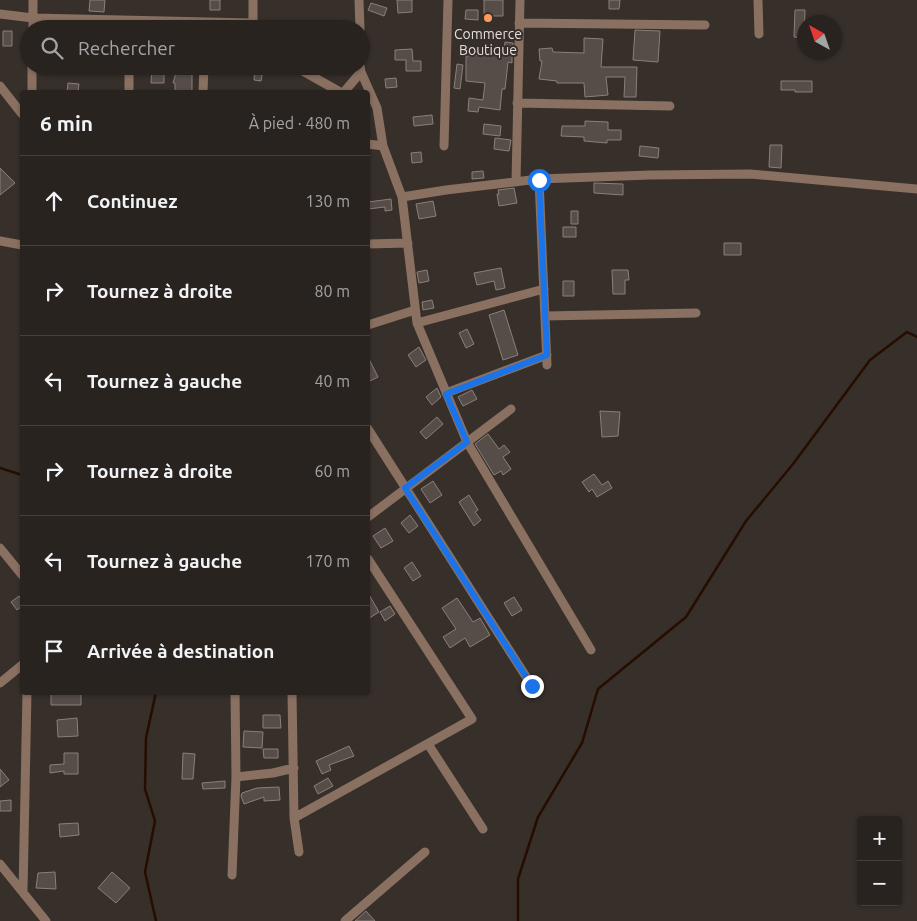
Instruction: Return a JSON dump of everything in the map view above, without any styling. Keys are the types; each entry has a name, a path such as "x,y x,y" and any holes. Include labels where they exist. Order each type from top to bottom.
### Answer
{"street":[{"path":"33,0 33,18"},
{"path":"253,0 253,20"},
{"path":"360,0 360,20"},
{"path":"444,146 448,0"},
{"path":"516,182 520,0"},
{"path":"758,0 759,34"},
{"path":"0,14 60,20"},
{"path":"520,22 705,25"},
{"path":"32,75 32,90"},
{"path":"129,75 129,90"},
{"path":"203,90 204,75"},
{"path":"311,75 338,90"},
{"path":"344,90 355,75"},
{"path":"363,75 369,90"},
{"path":"0,86 20,111"},
{"path":"370,92 377,108 383,146 402,197 416,323 467,442 591,650"},
{"path":"518,103 670,106"},
{"path":"370,144 383,146"},
{"path":"402,197 516,182 650,175 750,174 917,189"},
{"path":"446,394 547,360 539,180"},
{"path":"0,240 20,245"},
{"path":"370,244 408,243"},
{"path":"416,323 544,289"},
{"path":"370,324 415,310"},
{"path":"545,316 696,313"},
{"path":"370,514 511,410"},
{"path":"370,432 532,686"},
{"path":"0,548 20,573"},
{"path":"294,818 472,719 370,562"},
{"path":"0,683 20,667"},
{"path":"23,892 27,695"},
{"path":"232,875 236,777 235,695"},
{"path":"292,695 294,818 299,852"},
{"path":"428,744 483,830"},
{"path":"236,777 273,773 294,768"},
{"path":"345,921 424,852"},
{"path":"0,864 44,920"}],"building":[{"path":"90,0 105,0 104,12 89,11"},
{"path":"210,0 220,0 220,10 210,10"},
{"path":"397,0 412,0 412,12 398,13"},
{"path":"484,0 503,0 503,16 484,16"},
{"path":"609,0 620,0 619,9 609,9"},
{"path":"371,3 387,8 384,16 368,10"},
{"path":"466,10 478,10 478,20 465,19"},
{"path":"795,10 805,10 805,15 797,15 797,37 794,37"},
{"path":"635,30 660,31 658,62 633,60"},
{"path":"3,31 12,31 12,46 3,46"},
{"path":"584,38 603,39 601,67 637,67 636,97 624,97 625,77 606,77 608,95 585,97 584,83 557,83 557,81 539,79 542,61 540,61 539,49 552,48 553,52 584,53"},
{"path":"505,42 513,43 512,63 508,62 500,110 479,107 478,112 468,111 469,98 483,100 485,83 466,81 466,56 503,55"},
{"path":"412,49 413,61 421,61 421,71 406,71 406,60 395,60 395,50"},
{"path":"457,64 463,65 460,89 454,88"},
{"path":"151,75 164,75 164,83 151,83"},
{"path":"175,75 192,75 192,90 175,90 175,83 173,83"},
{"path":"254,75 262,75 261,81 254,80"},
{"path":"396,78 397,87 386,88 385,79"},
{"path":"781,81 812,81 812,92 781,90"},
{"path":"68,83 79,84 78,90 67,90"},
{"path":"432,115 433,124 414,126 413,117"},
{"path":"585,121 608,122 608,130 621,130 621,140 607,140 607,143 584,141 584,137 561,136 562,126 585,126"},
{"path":"484,124 501,126 500,136 483,134"},
{"path":"495,138 511,140 509,151 494,149"},
{"path":"770,145 782,145 781,168 769,167"},
{"path":"640,146 659,148 658,158 639,156"},
{"path":"421,152 422,162 412,163 411,153"},
{"path":"0,168 15,183 0,195"},
{"path":"483,171 484,178 472,179 472,172"},
{"path":"594,183 623,184 623,195 594,193"},
{"path":"514,188 517,203 499,206 498,190"},
{"path":"391,199 392,210 385,211 385,207 370,209 370,202"},
{"path":"433,201 436,216 419,219 416,204"},
{"path":"571,211 578,211 578,224 571,224"},
{"path":"563,227 576,227 576,237 563,237"},
{"path":"724,243 741,243 741,255 724,255"},
{"path":"501,268 505,288 496,290 494,281 477,285 474,273"},
{"path":"427,270 429,281 419,283 417,272"},
{"path":"612,270 628,270 629,280 625,280 625,294 613,294"},
{"path":"563,281 574,281 574,296 563,296"},
{"path":"432,300 434,308 423,310 422,302"},
{"path":"504,310 518,355 503,360 489,315"},
{"path":"467,329 474,344 466,348 459,333"},
{"path":"419,347 426,360 416,367 408,355"},
{"path":"370,361 378,377 370,381"},
{"path":"437,388 441,397 432,405 426,397"},
{"path":"472,390 477,399 463,406 458,397"},
{"path":"600,411 620,412 618,436 602,437"},
{"path":"437,417 443,424 426,439 420,432"},
{"path":"488,434 499,449 504,445 510,452 503,457 511,469 503,475 501,471 494,475 475,444"},
{"path":"594,474 602,485 608,481 612,488 597,497 592,489 589,492 582,482"},
{"path":"433,481 442,495 430,503 421,489"},
{"path":"469,495 478,510 475,512 481,520 474,526 459,502"},
{"path":"410,515 418,526 409,533 401,523"},
{"path":"385,528 393,541 381,548 373,536"},
{"path":"412,562 421,576 413,581 404,568"},
{"path":"19,596 20,608 17,610 11,602"},
{"path":"370,596 379,612 370,618"},
{"path":"514,597 522,610 512,616 504,603"},
{"path":"457,598 473,622 480,618 490,635 470,647 465,638 450,648 443,637 456,629 442,608"},
{"path":"390,606 395,614 385,621 380,612"},
{"path":"51,695 81,695 81,705 51,705"},
{"path":"263,715 280,715 281,728 263,728"},
{"path":"77,718 78,736 58,737 57,720"},
{"path":"244,731 263,732 262,748 243,747"},
{"path":"349,746 354,756 329,765 331,770 322,774 316,761"},
{"path":"263,749 278,749 278,758 264,758"},
{"path":"64,753 78,753 78,774 64,774 64,771 50,773 50,765 64,764"},
{"path":"183,753 195,754 193,779 182,779"},
{"path":"0,769 9,780 0,787"},
{"path":"328,778 333,786 318,794 314,786"},
{"path":"225,781 225,788 203,789 202,783"},
{"path":"279,787 280,800 264,801 264,797 244,804 241,796 242,793 257,788"},
{"path":"11,800 11,811 0,811 0,801"},
{"path":"78,823 79,835 60,837 59,824"},
{"path":"55,872 56,889 36,888 38,873"},
{"path":"112,872 130,888 116,903 98,888"},
{"path":"366,911 375,921 355,921"}],"waterway":[{"path":"518,921 518,879 538,817 582,743 598,689 686,617 746,521 793,464 870,360 907,332 917,337"},
{"path":"0,468 20,474"},
{"path":"155,695 146,738 145,789 155,821 145,872 156,921"}],"place":[{"name":"Commerce Boutique","path":"488,18"}],"route":[{"path":"532,686 405,488 467,442 446,394 547,355 539,180"}]}
